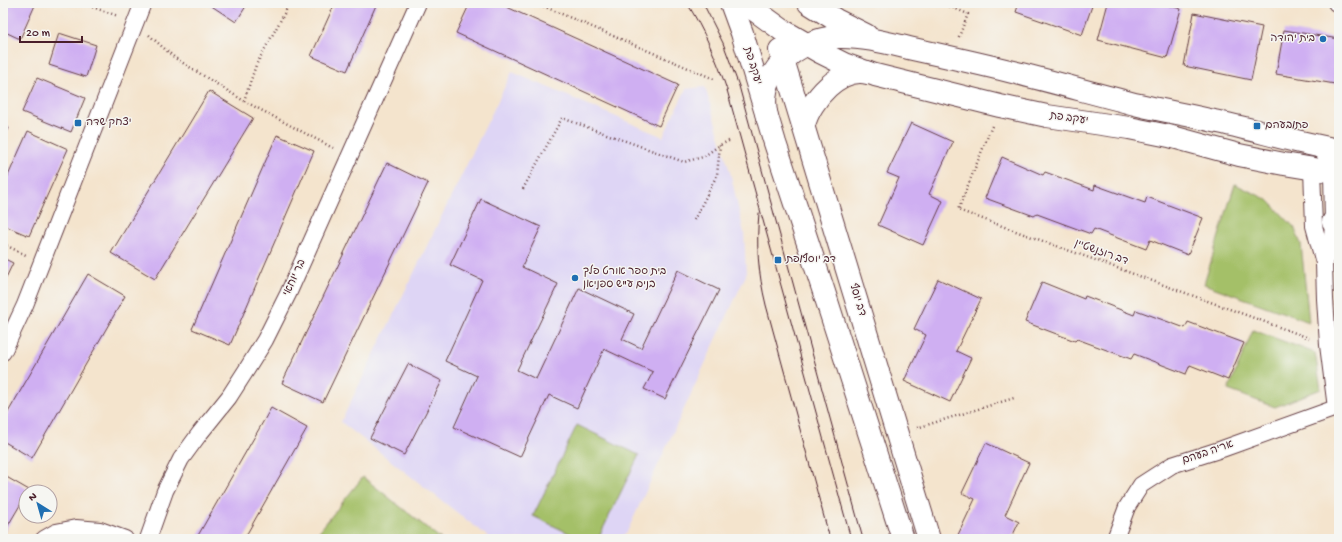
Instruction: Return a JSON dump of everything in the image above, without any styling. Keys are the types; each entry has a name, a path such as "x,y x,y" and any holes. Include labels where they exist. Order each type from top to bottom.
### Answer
{"main road":[{"name":"יעקב פת","path":"731,3 742,33 767,117"},
{"name":"יעקב פת","path":"745,3 773,24 806,44 840,62 868,73 1006,108 1169,136 1239,155 1328,171"},
{"path":"766,3 783,61"},
{"path":"809,3 845,24 882,42"},
{"name":"יעקב פת","path":"767,117 765,105 767,90 774,73 783,61 792,53 806,44 823,39 838,37 863,38 952,57 1140,105 1330,148"},
{"name":"דב יוסף","path":"783,61 804,125 929,539"},
{"path":"804,125 810,109 829,86 854,72 868,73"},
{"path":"767,117 902,539"}],"street":[{"path":"3,352 25,305 144,3"},
{"name":"בר יוחאי","path":"148,539 165,491 181,459 229,397 265,340 288,294 418,3"},
{"path":"1324,263 1332,238 1336,217 1328,171 1330,148"},
{"path":"1328,171 1314,226 1324,263 1328,345 1337,408"},
{"name":"אריה בעהם","path":"1115,539 1127,507 1141,485 1172,465 1337,408"},
{"path":"44,539 56,532 76,528 100,530 125,539"}],"path":[{"path":"81,3 136,22 175,58 244,101 350,157"},
{"path":"244,101 256,65 290,3"},
{"path":"536,3 714,79"},
{"path":"942,3 968,14 952,57"},
{"path":"523,189 562,118 684,162 703,157 720,145 731,140"},
{"name":"דב רוזנשטיין","path":"995,120 958,210 1328,345"},
{"path":"694,220 717,175 720,145"},
{"path":"3,244 42,262"},
{"path":"916,429 1014,398"}],"shaded area":[{"path":"512,72 663,137 686,89 705,87 730,172 744,233 746,275 627,532 618,539 491,539 341,422"}],"green space":[{"path":"1235,184 1268,200 1294,227 1301,244 1309,322 1204,284"},
{"path":"1253,330 1315,353 1321,389 1275,407 1228,390"},
{"path":"577,425 639,455 598,539 581,539 533,516"},
{"path":"363,477 441,539 313,539"}],"building":[{"path":"3,3 36,3 20,39 3,31"},
{"path":"207,3 248,3 236,22"},
{"path":"335,3 377,3 347,71 311,56"},
{"path":"470,3 498,3 678,85 659,126 456,33"},
{"path":"1019,3 1093,3 1082,35 1016,12"},
{"path":"1108,3 1160,3 1181,9 1167,58 1098,40"},
{"path":"1194,13 1262,27 1251,80 1184,66"},
{"path":"1284,30 1339,39 1339,60 1335,84 1276,74"},
{"path":"59,33 96,45 86,77 49,65"},
{"path":"37,78 85,98 71,132 22,112"},
{"path":"209,91 253,118 155,279 111,253"},
{"path":"911,123 953,142 929,194 943,201 923,245 878,225 899,178 887,173"},
{"path":"3,125 9,128 3,141"},
{"path":"28,131 68,149 29,236 3,225 3,187"},
{"path":"277,135 314,151 230,345 192,329"},
{"path":"1002,157 1043,175 1045,172 1094,190 1095,185 1145,203 1147,197 1203,218 1188,255 1150,240 1146,249 1094,229 1091,234 1037,214 1034,216 985,198"},
{"path":"387,163 428,183 323,402 282,383"},
{"path":"481,199 541,227 522,267 558,284 517,370 536,379 579,288 634,314 622,339 641,348 678,270 719,290 665,399 644,389 653,372 604,349 577,408 549,395 520,457 454,427 477,376 445,361 482,280 450,265"},
{"path":"3,258 13,263 3,284"},
{"path":"88,274 125,296 32,458 3,441 3,421"},
{"path":"938,279 981,299 956,351 971,358 950,402 904,381 926,335 914,329"},
{"path":"1042,282 1084,299 1085,296 1134,315 1136,310 1185,328 1188,322 1244,343 1228,380 1190,365 1186,374 1134,354 1131,359 1077,339 1075,341 1025,322"},
{"path":"408,364 442,381 404,455 370,438"},
{"path":"271,408 307,428 244,539 196,539"},
{"path":"986,443 1029,463 1005,515 1019,522 1011,539 956,539 975,499 962,493"},
{"path":"3,475 19,484 18,509 3,534"}],"tram line":[{"path":"687,3 710,45 727,90 851,539"},
{"path":"703,3 723,43 739,86 863,539"},
{"path":"759,213 758,259 763,293 830,539"}],"place":[{"name":"בית יהודה","path":"1323,39"},
{"name":"יצחק שדה","path":"78,123"},
{"name":"פת/בעהם","path":"1257,126"},
{"name":"דב יוסף/פת","path":"778,260"},
{"name":"בית ספר אורט פלך בנים ע\"ש ספניאן","path":"575,278"}]}
